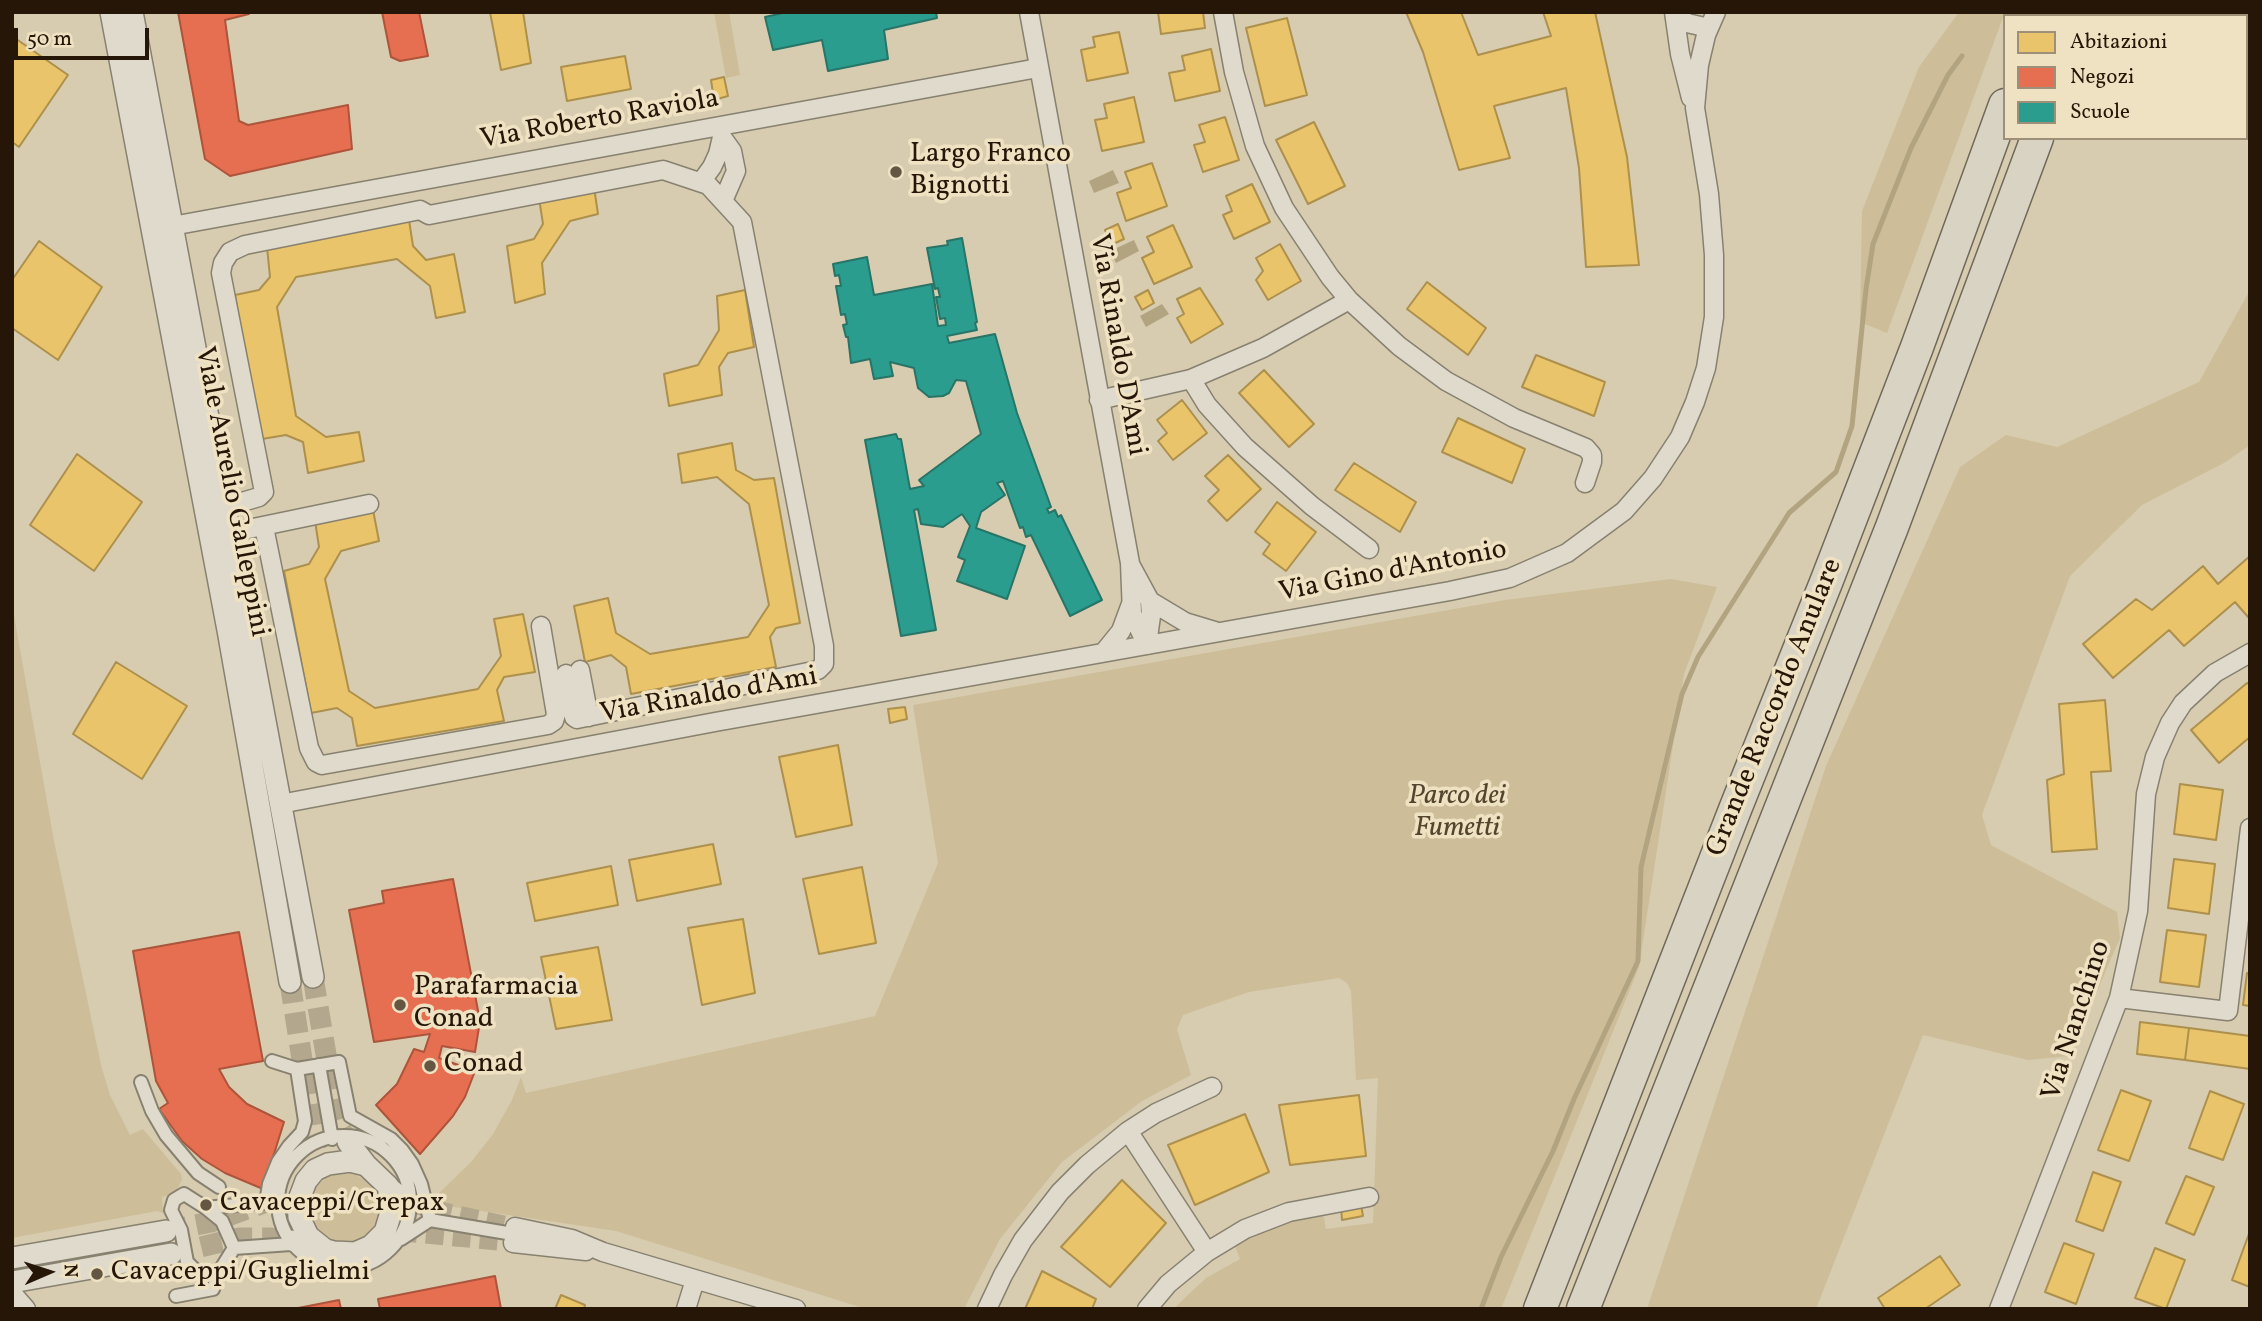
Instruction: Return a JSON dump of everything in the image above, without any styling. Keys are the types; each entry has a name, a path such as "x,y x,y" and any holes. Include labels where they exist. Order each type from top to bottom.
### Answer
{"highway":[{"name":"Grande Raccordo Anulare","path":"1540,1309 1736,807 1828,580 1922,334 2003,111"},
{"name":"Grande Raccordo Anulare","path":"1583,1309 1892,527 2036,140"}],"street":[{"name":"Viale Aurelio Galleppini","path":"111,12 230,644 290,982"},
{"name":"Viale Aurelio Galleppini","path":"132,12 313,977"},
{"name":"Via Rinaldo D'Ami","path":"1029,12 1130,564 1133,618 1147,645"},
{"path":"1223,12 1239,97 1266,173 1303,240 1349,300 1407,353 1446,381 1514,418 1586,448 1592,455 1592,462 1585,483"},
{"path":"1674,12 1687,23 1708,17 1699,65 1695,108"},
{"path":"1674,12 1684,72 1695,108"},
{"name":"Via Roberto Raviola","path":"172,226 721,132 1038,68"},
{"name":"Via Gino d'Antonio","path":"1147,645 1450,592 1510,578 1576,547 1605,527 1638,496 1680,437 1703,380 1713,334 1713,237 1695,108"},
{"path":"701,182 712,167 721,132"},
{"path":"721,132 732,151 736,171 723,201"},
{"path":"225,507 259,498 264,492 221,273 223,263 230,252 245,245 421,210 429,215 663,170 708,185 742,222 820,624 824,664 818,670 589,717 573,672"},
{"path":"1099,400 1191,379 1263,348 1349,300"},
{"path":"1191,379 1207,405 1245,447 1312,506 1369,549"},
{"path":"229,533 369,504"},
{"path":"264,527 309,748 316,762 322,765 548,725 554,721 556,714 541,626"},
{"name":"Via Rinaldo D'Ami","path":"1130,564 1150,601"},
{"path":"1150,601 1185,622 1222,633"},
{"path":"1147,645 1152,616 1150,601"},
{"name":"Via Rinaldo D'Ami","path":"1104,652 1121,631 1131,604"},
{"name":"Via Rinaldo d'Ami","path":"280,804 1147,645"},
{"name":"Via Nanchino","path":"1999,1309 2119,998 2138,911 2146,794 2155,757 2169,723 2183,703 2215,673 2250,653"},
{"path":"2119,998 2228,1011 2250,828"},
{"path":"272,1061 296,1069 339,1062 349,1116 391,1139 402,1150 421,1184 430,1220"},
{"path":"319,1065 329,1149 344,1161 366,1165"},
{"path":"296,1069 305,1121 302,1132 278,1162 269,1184 280,1222 298,1252 311,1259 342,1267 373,1260 409,1218 410,1186 399,1163 389,1152 375,1144 350,1138 329,1149 302,1188 298,1202 301,1223 308,1236 325,1249"},
{"path":"141,1082 152,1111 166,1135 198,1173 219,1187"},
{"path":"987,1309 1014,1255 1050,1204 1087,1165 1128,1131 1169,1105 1212,1087"},
{"path":"1128,1131 1207,1252"},
{"path":"274,1201 281,1180 291,1163 312,1146 329,1149 366,1165 408,1201"},
{"path":"198,1173 184,1194 174,1200 171,1209 181,1230 187,1262 197,1272 219,1274"},
{"path":"388,1186 394,1235"},
{"path":"205,1208 274,1201 302,1188"},
{"path":"184,1194 222,1221 234,1248"},
{"path":"1147,1309 1168,1284 1207,1252 1245,1229 1289,1212 1369,1197"},
{"path":"234,1248 292,1242 343,1254 355,1253 430,1220 603,1252 796,1309"},
{"path":"12,1258 166,1231"},
{"path":"176,1296 213,1289 234,1248"},
{"path":"12,1282 171,1254"},
{"path":"686,1309 695,1280"},
{"path":"12,1293 26,1309"}],"green space":[{"path":"714,12 729,12 740,75 726,78"},
{"path":"1959,12 2005,12 1887,333 1860,322 1862,211 1919,67"},
{"path":"2250,290 2250,445 2224,463 2142,505 2070,576 1982,815 1991,845 2117,912 2120,938 2069,1056 2028,1060 1923,1035 1816,1309 1647,1309 1826,766 1960,467 2006,435 2057,447 2199,382"},
{"name":"Parco dei Fumetti","path":"1671,579 1717,587 1684,674 1639,967 1501,1309 1173,1309 1206,1278 1240,1259 1235,1246 1263,1230 1323,1213 1326,1229 1373,1223 1378,1078 1356,1080 1351,991 1347,983 1339,978 1249,992 1183,1015 1177,1029 1191,1075 1142,1101 1062,1162 1000,1239 964,1309 866,1309 616,1231 441,1205 430,1200 432,1194 437,1195 471,1162 493,1134 521,1077 526,1093 875,1016 938,863 913,705 1505,600"},
{"path":"12,604 54,841 101,1065 110,1095 130,1135 143,1129 181,1174 182,1179 177,1190 162,1197 163,1213 157,1211 12,1238"},
{"path":"344,1173 369,1183 379,1208 369,1233 344,1243 319,1233 309,1208 319,1183"}],"shaded area":[{"path":"1113,170 1119,183 1094,193 1089,181"},
{"path":"1134,240 1139,251 1116,263 1110,251"},
{"path":"1162,304 1169,314 1146,327 1140,316"}],"building: Abitazioni":[{"path":"490,12 523,12 531,63 501,70"},
{"path":"1158,12 1203,12 1205,28 1161,34"},
{"path":"1406,12 1461,12 1478,55 1551,36 1543,12 1595,12 1627,157 1639,265 1586,267 1579,168 1566,88 1494,106 1510,158 1459,170 1423,52"},
{"path":"1287,18 1307,95 1265,106 1246,28"},
{"path":"1119,32 1128,73 1087,81 1081,50 1095,47 1093,37"},
{"path":"12,36 68,75 19,147 12,142"},
{"path":"1211,49 1220,91 1175,101 1169,73 1185,70 1182,56"},
{"path":"625,56 631,89 567,101 561,67"},
{"path":"724,77 728,96 714,100 711,80"},
{"path":"1134,97 1144,142 1102,151 1095,120 1107,118 1104,104"},
{"path":"1225,117 1239,160 1203,172 1194,145 1205,142 1199,125"},
{"path":"1314,122 1345,186 1308,204 1276,140"},
{"path":"1152,163 1167,206 1126,221 1117,193 1131,188 1125,172"},
{"path":"1252,184 1270,222 1234,239 1223,215 1232,211 1226,196"},
{"path":"594,187 598,214 570,221 542,263 545,294 515,303 507,246 534,239 543,224 539,198"},
{"path":"409,220 413,246 426,260 454,254 465,312 436,318 430,286 397,259 296,277 277,307 296,416 326,437 359,432 364,461 308,473 303,442 286,435 256,440 235,295 259,290 270,277 267,247"},
{"path":"1118,224 1124,239 1111,245 1105,230"},
{"path":"1173,225 1192,267 1154,284 1142,258 1154,252 1147,237"},
{"path":"39,241 102,287 58,360 12,328 12,280"},
{"path":"1280,244 1301,281 1268,300 1256,280 1263,271 1256,258"},
{"path":"1427,282 1486,328 1468,355 1407,309"},
{"path":"1200,288 1223,324 1191,343 1177,318 1184,314 1177,299"},
{"path":"745,290 754,347 728,353 719,367 722,395 669,406 664,374 698,365 719,330 717,296"},
{"path":"1148,290 1154,303 1142,310 1135,297"},
{"path":"1536,355 1605,382 1594,416 1522,387"},
{"path":"1264,370 1314,424 1289,447 1239,393"},
{"path":"1182,400 1207,433 1173,460 1158,441 1167,433 1157,420"},
{"path":"1458,418 1525,449 1512,483 1442,452"},
{"path":"732,443 736,470 754,480 774,478 800,623 776,628 770,637 776,667 631,694 626,667 611,655 585,662 574,606 608,598 616,633 650,654 748,637 769,605 749,504 717,477 682,483 678,454"},
{"path":"77,454 142,502 94,571 30,525"},
{"path":"1228,455 1261,489 1227,521 1208,501 1219,490 1205,476"},
{"path":"1354,463 1416,502 1400,532 1335,490"},
{"path":"1277,502 1316,532 1286,571 1263,554 1270,544 1255,532"},
{"path":"373,510 379,541 341,551 325,579 349,691 375,708 478,689 501,656 494,619 523,614 535,672 504,677 497,690 504,721 357,746 352,718 337,708 311,713 284,571 309,564 319,547 315,521"},
{"path":"2250,556 2249,618 2235,602 2184,646 2169,630 2113,678 2083,644 2136,599 2152,610 2203,566 2218,584"},
{"path":"116,662 187,706 142,779 73,734"},
{"path":"2247,683 2250,685 2250,737 2219,763 2191,730"},
{"path":"2105,700 2111,771 2091,772 2097,849 2052,852 2047,780 2064,774 2059,704"},
{"path":"905,707 907,719 890,723 888,709"},
{"path":"838,745 852,825 796,837 779,757"},
{"path":"2180,784 2223,790 2216,840 2174,834"},
{"path":"713,844 721,884 637,901 629,860"},
{"path":"2174,859 2215,864 2209,914 2168,908"},
{"path":"611,866 618,905 535,921 527,883"},
{"path":"862,867 876,943 819,954 803,879"},
{"path":"743,919 755,993 702,1005 688,928"},
{"path":"2167,930 2206,935 2199,987 2160,982"},
{"path":"598,947 612,1020 556,1029 541,957"},
{"path":"2247,973 2250,974 2250,1006 2243,1005"},
{"path":"2140,1022 2189,1028 2185,1060 2137,1054"},
{"path":"2189,1028 2250,1036 2250,1069 2185,1060"},
{"path":"2121,1090 2151,1101 2129,1161 2098,1150"},
{"path":"2210,1091 2244,1104 2223,1160 2189,1148"},
{"path":"1359,1095 1366,1156 1290,1165 1279,1105"},
{"path":"1245,1114 1269,1172 1195,1205 1168,1145"},
{"path":"2093,1172 2121,1182 2103,1231 2076,1221"},
{"path":"2186,1176 2214,1187 2194,1235 2166,1223"},
{"path":"1122,1180 1166,1223 1110,1287 1061,1247"},
{"path":"1361,1205 1363,1216 1342,1220 1341,1207"},
{"path":"2250,1231 2250,1287 2232,1280"},
{"path":"2064,1243 2094,1254 2076,1304 2045,1292"},
{"path":"2155,1248 2185,1260 2166,1309 2135,1298"},
{"path":"1940,1256 1960,1285 1925,1309 1885,1309 1878,1298"},
{"path":"1042,1271 1096,1299 1092,1309 1025,1309"},
{"path":"561,1295 585,1305 584,1309 555,1309"}],"building: Negozi":[{"path":"178,12 249,12 225,20 239,121 248,125 348,105 352,149 230,176 205,159"},
{"path":"382,12 419,12 428,56 400,61 391,57"},
{"path":"453,879 480,1021 475,1052 442,1046 439,1058 475,1071 465,1097 453,1116 420,1154 376,1105 397,1084 414,1049 424,1052 430,1034 374,1042 349,910 384,903 382,891"},
{"path":"239,932 263,1061 219,1069 229,1087 247,1104 284,1122 263,1189 225,1173 202,1159 182,1141 159,1109 168,1103 156,1081 133,951"},
{"path":"495,1276 501,1309 380,1309 378,1299"},
{"path":"339,1300 341,1309 293,1309"}],"building: Scuole":[{"path":"787,12 936,12 937,18 884,30 888,59 828,71 822,40 773,50 765,17"},
{"path":"962,238 977,330 947,336 949,343 995,334 1017,413 1051,507 1047,509 1049,513 1055,510 1058,517 1061,515 1102,600 1070,616 1031,535 1026,537 1023,527 1020,528 1003,481 997,483 1005,495 981,512 976,528 1025,546 1007,599 957,581 965,560 958,557 970,526 962,514 943,527 921,524 918,509 914,510 936,630 901,636 865,440 896,434 898,439 901,439 910,489 924,486 919,480 981,434 966,381 956,380 949,393 929,397 918,388 914,368 890,362 893,376 874,379 870,359 851,363 848,337 843,325 847,324 845,314 841,315 836,286 841,286 839,275 835,276 833,264 867,257 874,295 932,284 938,326 946,325 945,318 940,319 936,297 940,297 938,288 935,289 927,248 948,245 947,241"}],"waterway":[{"path":"1481,1309 1501,1257 1553,1151 1638,961 1641,867 1682,694 1698,657 1789,513 1836,472 1852,426 1873,244 1911,148 1948,75 1962,56"}],"tunnel":[{"path":"313,977 334,1102 341,1130 348,1142"},
{"path":"290,982 316,1149"},
{"path":"166,1231 211,1222 272,1200"},
{"path":"408,1201 419,1206 515,1227"},
{"path":"399,1232 513,1243"},
{"path":"171,1254 239,1238 294,1241"}],"place":[{"name":"Largo Franco Bignotti","path":"896,172"},
{"name":"Parafarmacia Conad","path":"400,1005"},
{"name":"Conad","path":"430,1066"},
{"name":"Cavaceppi/Crepax","path":"206,1205"},
{"name":"Cavaceppi/Guglielmi","path":"97,1274"}]}
